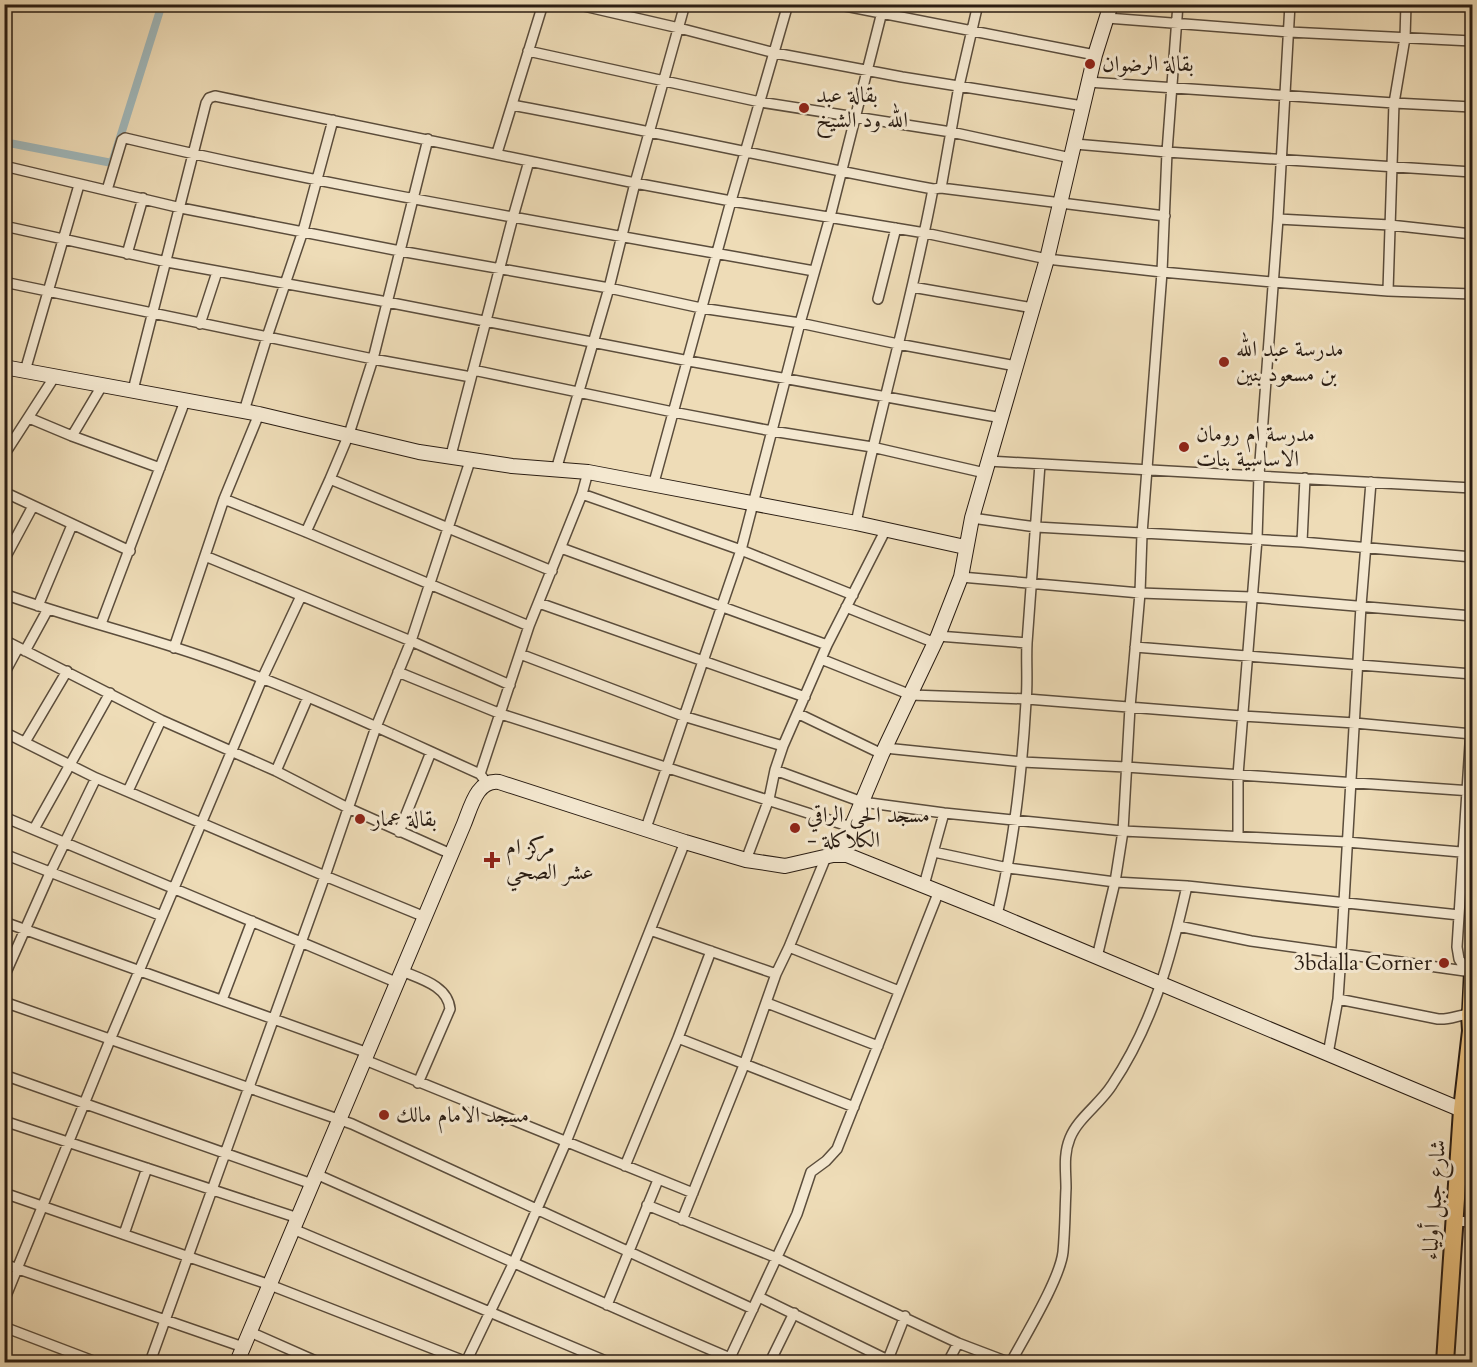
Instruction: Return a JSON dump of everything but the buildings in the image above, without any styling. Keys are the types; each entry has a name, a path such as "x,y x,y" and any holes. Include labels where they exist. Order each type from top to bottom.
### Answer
{"highway":[{"name":"شارع جبل أولياء","path":"1445,1362 1462,1110 1471,1026"}],"main road":[{"name":"شارع جبل أولياء","path":"1470,971 1471,1026"}],"street":[{"path":"496,153 543,4"},
{"path":"575,4 617,9 775,53 867,71 1083,106"},
{"path":"556,470 609,288 662,81 685,4"},
{"path":"653,486 788,4"},
{"path":"835,4 883,9 1095,55"},
{"path":"856,524 872,447 951,132 978,4"},
{"path":"1097,957 1115,882 1123,831 1162,272 1167,152 1178,4"},
{"path":"1238,837 1238,776 1257,539 1259,475 1278,219 1290,4"},
{"path":"1388,291 1394,103 1405,38 1406,4"},
{"path":"646,828 741,550 883,9"},
{"path":"682,1220 744,1065 776,974 833,855 851,827 936,640 961,576 972,518 1047,259 1088,82 1109,11 1176,22 1289,32 1473,41"},
{"path":"528,51 760,102 1073,151 1167,152 1473,172"},
{"path":"1088,82 1473,107"},
{"path":"134,390 206,103 212,97 220,96 635,183 925,233 1047,259 1273,282 1388,291 1473,294"},
{"path":"512,105 650,130 746,153 937,189 1165,216"},
{"path":"244,411 303,231 333,120"},
{"path":"107,190 124,138 194,155 414,199 814,271"},
{"path":"306,532 349,434 373,359 428,139"},
{"path":"451,455 513,216 530,161"},
{"path":"4,166 181,208 400,251 609,288 701,308 800,322 898,344 1016,366"},
{"path":"25,371 79,185"},
{"path":"127,254 142,198"},
{"path":"1278,219 1390,225 1473,234"},
{"path":"4,226 216,272 1002,418"},
{"path":"878,299 896,228"},
{"path":"200,324 216,272"},
{"path":"4,282 373,359 472,373 772,431 987,467 1040,464 1473,488"},
{"path":"912,287 1033,308"},
{"path":"4,367 259,414 419,452 471,458 512,466 588,472 965,547"},
{"path":"4,455 55,376"},
{"path":"72,436 103,384"},
{"path":"100,624 130,551 185,401"},
{"path":"174,648 224,500 259,414"},
{"path":"29,418 160,468"},
{"path":"150,1362 376,728 411,641 471,458"},
{"path":"997,915 1016,821 1022,762 1040,464"},
{"path":"237,1362 474,801 529,626 582,494 588,472"},
{"path":"1302,542 1305,478"},
{"path":"330,479 552,571"},
{"path":"1328,1054 1338,999 1361,606 1371,482"},
{"path":"4,492 130,551"},
{"path":"582,494 741,550 853,595"},
{"path":"224,500 529,626"},
{"path":"4,560 33,506"},
{"path":"972,518 1036,527 1302,542 1473,557"},
{"path":"4,674 21,650 43,607 72,525"},
{"path":"747,860 769,799 783,747 827,645 885,531"},
{"path":"561,548 827,645"},
{"path":"205,556 411,641 510,685"},
{"path":"961,576 1140,593 1251,597 1473,616"},
{"path":"4,594 174,648 262,679 431,752 483,778 685,842 747,860 785,866 833,855 866,862 1462,1110"},
{"path":"4,1301 162,916 262,679 301,596"},
{"path":"539,603 805,696"},
{"path":"846,607 936,640 1028,643"},
{"path":"4,640 67,670 161,720 276,771 399,832 452,854"},
{"path":"1135,647 1473,674"},
{"path":"520,654 683,716 783,747"},
{"path":"821,659 911,695 1027,699 1472,734"},
{"path":"25,742 67,670"},
{"path":"398,672 501,714 851,827"},
{"path":"34,829 110,693"},
{"path":"276,771 308,697"},
{"path":"1470,971 1459,959 1456,947 1468,853 1473,712"},
{"path":"799,714 884,751 1471,791"},
{"path":"129,790 161,720"},
{"path":"4,732 96,778 425,917"},
{"path":"399,832 431,752"},
{"path":"775,770 862,802 944,813 1123,831 1347,842 1468,853"},
{"path":"4,977 64,842 96,778"},
{"path":"924,885 944,813"},
{"path":"4,817 301,941 446,993 450,1010 418,1083"},
{"path":"4,1193 270,1285 466,1362 514,1262 566,1142 685,842"},
{"path":"934,852 1008,868 1115,882 1187,886 1459,915"},
{"path":"4,854 162,916"},
{"path":"647,1205 777,1258 905,1316 958,1343 1010,1362 1052,1282 1063,1254 1065,1155 1070,1137 1111,1087 1135,1045 1162,986 1187,886"},
{"path":"4,1075 225,1154 314,1179 514,1262 729,1360 797,1214 811,1172 837,1149 939,891"},
{"path":"222,1000 252,921"},
{"path":"4,922 273,1018 367,1056 418,1083 693,1192"},
{"path":"1178,926 1251,941 1470,971"},
{"path":"650,930 776,974"},
{"path":"789,947 899,991"},
{"path":"625,1166 711,951"},
{"path":"1338,999 1392,1008 1438,1020 1452,1019 1460,1014 1471,1026"},
{"path":"4,1002 362,1128 753,1309"},
{"path":"767,1003 878,1046"},
{"path":"678,1038 854,1107"},
{"path":"4,1121 213,1189 296,1223 608,1362"},
{"path":"124,1234 147,1167"},
{"path":"607,1305 658,1180"},
{"path":"1455,1221 1473,1222"},
{"path":"4,1264 243,1347"},
{"path":"759,1297 889,1362 905,1316"},
{"path":"770,1362 794,1313"},
{"path":"4,1327 96,1362"},
{"path":"250,1332 318,1362"},
{"path":"948,1362 958,1343"}],"waterway":[{"path":"4,142 112,163 162,4"}],"place":[{"name":"بقالة الرضوان","path":"1090,64"},
{"name":"بقالة عبد الله ود الشيخ","path":"804,108"},
{"name":"مدرسة عبد الله بن مسعود بنين","path":"1224,362"},
{"name":"مدرسة ام رومان الاساسية بنات","path":"1184,447"},
{"name":"بقالة عمار","path":"360,819"},
{"name":"مسجد الحي الراقي - الكلاكلة","path":"795,828"},
{"name":"مركز ام عشر الصحي","path":"492,860"},
{"name":"3bdalla Corner","path":"1444,963"},
{"name":"مسجد الامام مالك","path":"384,1115"}]}
